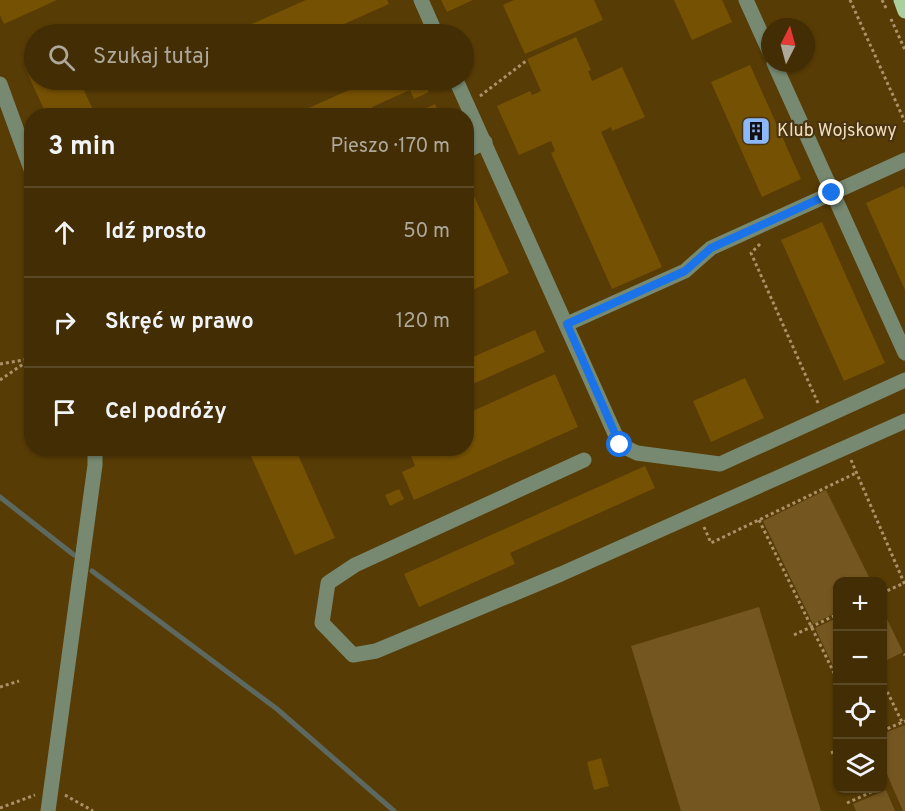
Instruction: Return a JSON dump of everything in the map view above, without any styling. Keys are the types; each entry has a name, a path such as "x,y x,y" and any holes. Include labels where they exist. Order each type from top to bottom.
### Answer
{"main road":[{"path":"901,0 905,11"}],"lane":[{"path":"421,0 432,24"},
{"path":"746,0 761,33"},
{"path":"778,72 905,353"},
{"path":"0,84 24,150"},
{"path":"460,90 468,108"},
{"path":"474,119 620,445 638,453 720,464 905,380"},
{"path":"474,147 485,142"},
{"path":"567,324 685,271 711,248 905,160"},
{"path":"584,460 355,565 328,583 322,622 353,655 376,651 561,574 905,421"},
{"path":"48,811 95,456"}],"path":[{"path":"850,0 905,122"},
{"path":"882,0 905,51"},
{"path":"466,103 526,61"},
{"path":"763,239 751,253 824,416"},
{"path":"0,364 24,359"},
{"path":"0,380 24,363"},
{"path":"846,447 904,584 887,591"},
{"path":"699,513 711,543 856,473"},
{"path":"759,520 833,673"},
{"path":"794,635 833,616"},
{"path":"0,687 19,681"},
{"path":"884,685 904,722 887,729"},
{"path":"0,808 52,788 93,811"},
{"path":"847,803 871,793"}],"shaded area":[{"path":"826,490 869,577 833,577 833,614 813,624 763,521"},
{"path":"759,607 821,811 681,811 631,646"},
{"path":"887,619 903,652 887,660"},
{"path":"833,620 833,666 815,628"},
{"path":"905,725 905,811 887,774 887,732"},
{"path":"887,792 895,811 856,811 853,804 879,793"}],"building":[{"path":"0,0 57,0 4,24 0,15"},
{"path":"306,0 387,0 389,4 344,24 252,24"},
{"path":"441,0 473,0 447,12"},
{"path":"514,0 594,0 603,20 525,54 503,5"},
{"path":"674,0 722,0 732,22 692,40"},
{"path":"576,37 591,70 588,71 592,81 622,67 645,117 612,131 611,127 601,132 662,267 612,289 551,153 555,151 551,141 519,155 497,106 530,91 532,95 541,91 527,59"},
{"name":"Klub Wojskowy","path":"750,65 801,179 762,197 711,82"},
{"path":"35,90 84,90 92,108 43,108"},
{"path":"349,90 410,90 372,108 309,108"},
{"path":"410,90 428,90 429,92 414,99"},
{"path":"903,186 905,189 905,290 866,203"},
{"path":"474,196 509,273 474,289"},
{"path":"822,222 885,363 844,381 781,240"},
{"path":"535,330 545,352 474,383 474,357"},
{"path":"555,374 578,427 414,500 402,472 415,466 411,456 474,456 474,410"},
{"path":"745,378 764,418 711,442 693,401"},
{"path":"251,456 299,456 335,538 295,555"},
{"path":"645,466 655,488 510,553 515,564 419,607 404,574"},
{"path":"399,489 404,499 390,506 385,495"},
{"path":"601,758 609,786 594,790 587,762"}],"waterway":[{"path":"0,497 74,555"},
{"path":"92,571 277,709 394,811"}],"place":[{"name":"Klub Wojskowy","path":"756,131"}],"route":[{"path":"620,445 567,324 685,271 711,248 832,193"}]}
